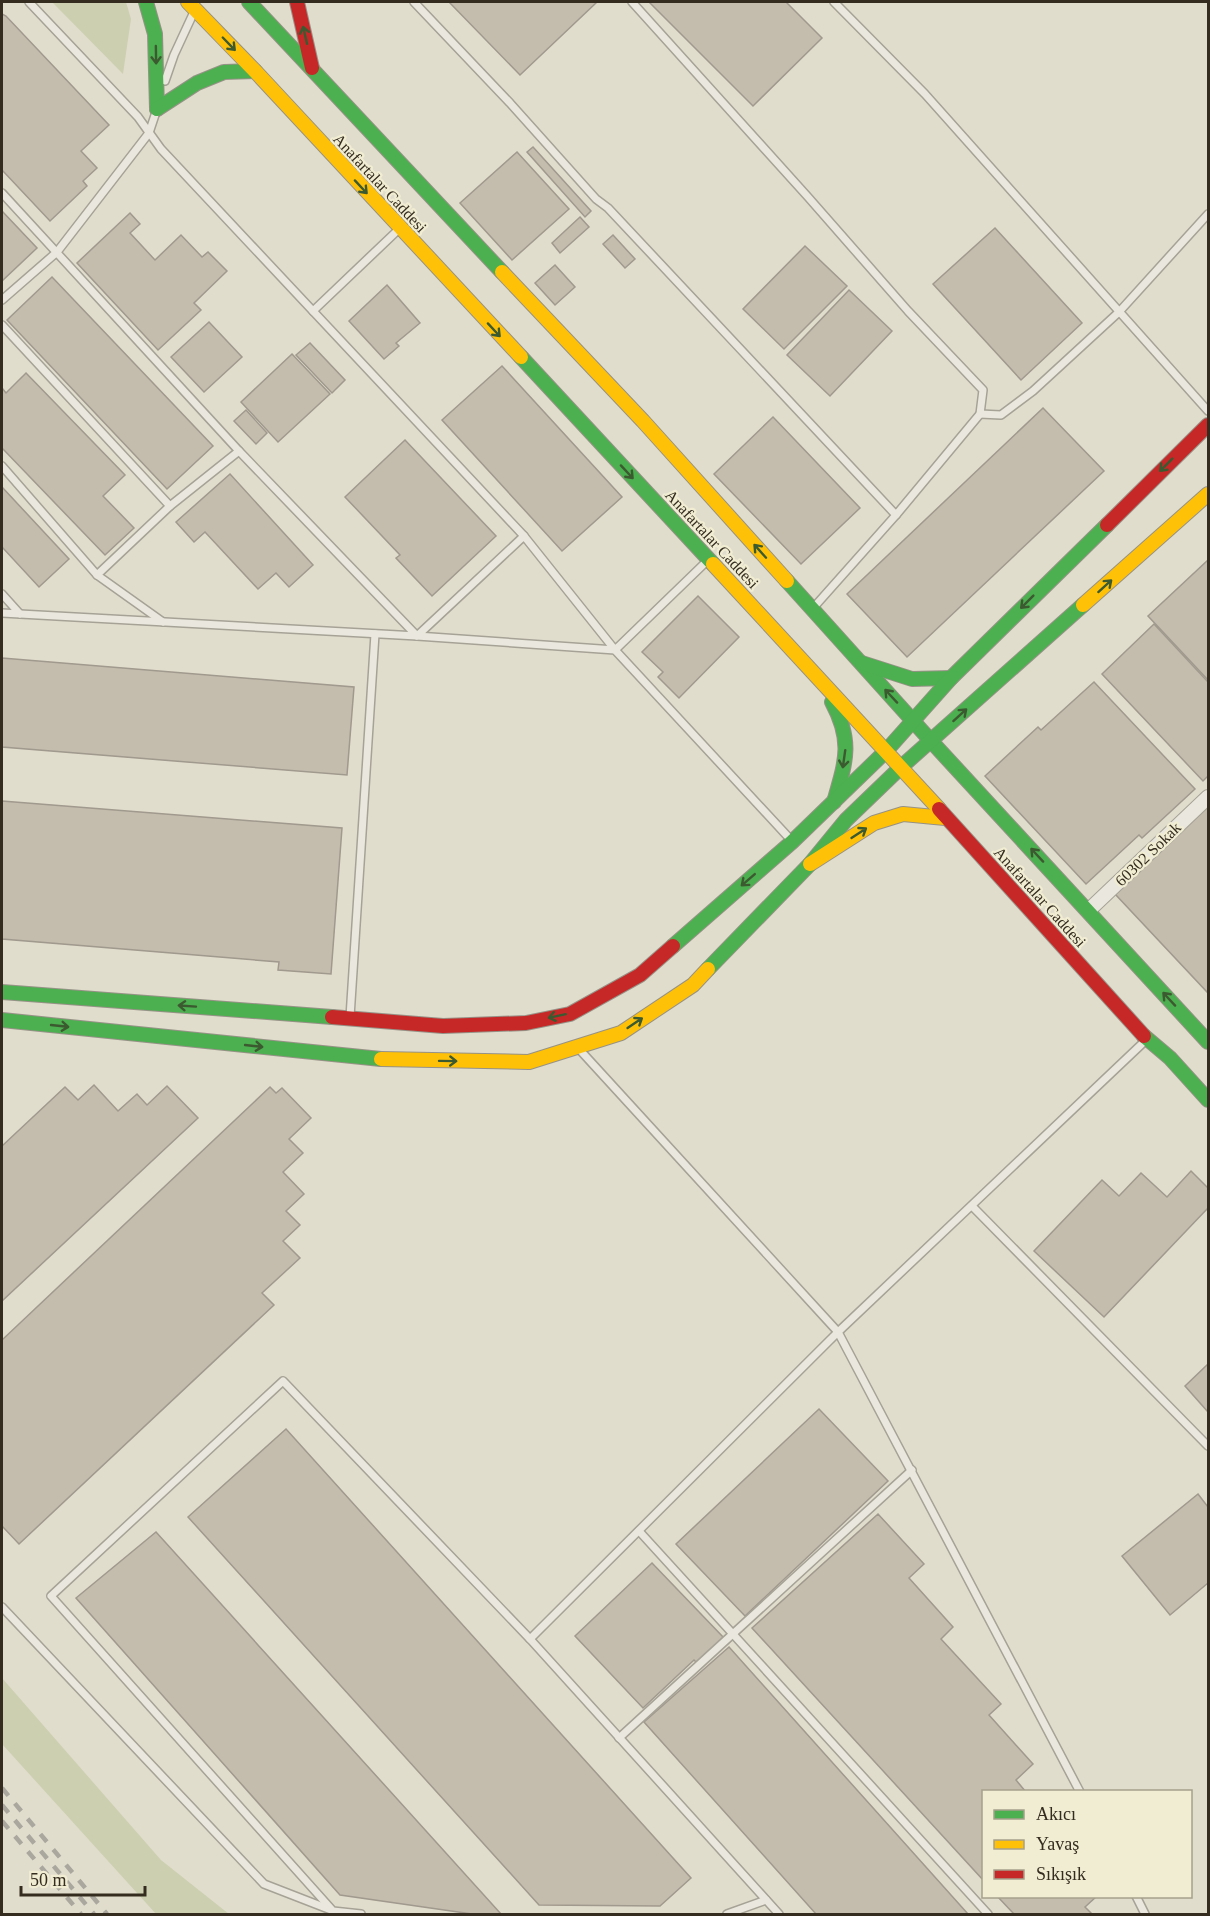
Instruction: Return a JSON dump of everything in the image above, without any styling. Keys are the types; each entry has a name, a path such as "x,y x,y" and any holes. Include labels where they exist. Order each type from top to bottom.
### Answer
{"main road":[{"path":"146,2 155,34 157,109"},
{"name":"Anafartalar Caddesi","path":"249,2 642,421 931,741 1209,1042"},
{"path":"297,2 313,69"},
{"name":"Anafartalar Caddesi","path":"195,4 886,751 1147,1039 1170,1058 1209,1100"},
{"path":"157,109 197,83 224,72 255,71"},
{"path":"2,992 443,1026 526,1023 570,1014 640,975 792,842 886,751 951,678 1209,425"},
{"path":"2,1020 386,1060 529,1062 621,1033 693,986 810,864 846,820 900,768 1209,494"},
{"path":"859,662 912,679 951,678"},
{"path":"824,684 844,726 846,751 834,802"},
{"path":"810,864 874,823 903,814 945,818"}],"street":[{"name":"60302 Sokak","path":"1088,911 1209,797"}],"lane":[{"path":"28,2 138,117 161,149 524,536 615,650 792,842"},
{"path":"414,2 510,103 596,199 608,208 896,515"},
{"path":"632,2 908,311 983,390 980,414 896,515 812,610"},
{"path":"834,2 925,94 1209,411"},
{"path":"2,300 57,252 149,133 174,55 195,4"},
{"path":"2,192 239,451 417,636"},
{"path":"980,414 1001,415 1033,391 1119,312 1209,214"},
{"path":"313,311 400,228"},
{"path":"2,326 170,506"},
{"path":"97,575 170,506 239,451"},
{"path":"2,466 97,575 164,622"},
{"path":"417,636 524,536"},
{"path":"2,613 417,636 615,650 708,559"},
{"path":"2,594 20,614"},
{"path":"350,1018 375,634"},
{"path":"530,1639 838,1332 1147,1039"},
{"path":"577,1047 838,1332 1079,1790"},
{"path":"972,1206 1209,1446"},
{"path":"333,1911 51,1596 283,1381 530,1639 778,1914"},
{"path":"619,1738 912,1470"},
{"path":"639,1531 988,1914"},
{"path":"2,1607 264,1884 333,1911 361,1914"},
{"path":"1137,1898 1145,1914"},
{"path":"727,1914 766,1900"}],"green space":[{"path":"52,2 126,2 131,19 123,74"},
{"path":"2,1678 161,1860 229,1914 156,1914 2,1744"}],"building":[{"path":"449,2 597,2 520,75"},
{"path":"649,2 786,2 822,38 753,106"},
{"path":"2,14 109,125 81,151 97,168 83,181 87,186 50,221 2,170"},
{"path":"533,147 591,211 585,217 527,152"},
{"path":"517,152 569,209 512,260 460,203"},
{"path":"2,211 37,248 2,281"},
{"path":"130,213 140,224 130,233 155,260 181,235 202,257 208,252 227,271 194,303 201,310 158,350 77,263"},
{"path":"580,217 589,227 560,253 552,243"},
{"path":"995,228 1082,323 1021,380 933,284"},
{"path":"613,235 635,259 625,268 603,244"},
{"path":"805,246 847,286 784,349 743,309"},
{"path":"555,265 575,287 555,305 535,283"},
{"path":"52,277 213,446 167,489 7,320"},
{"path":"387,285 420,323 396,343 399,346 384,359 349,321"},
{"path":"849,290 892,331 830,396 787,355"},
{"path":"209,322 242,357 204,392 171,357"},
{"path":"310,343 345,380 332,393 296,355"},
{"path":"292,354 330,394 278,442 241,402"},
{"path":"502,366 622,497 562,551 442,420"},
{"path":"26,373 125,475 103,496 134,528 105,555 2,448 2,388 6,393"},
{"path":"1043,408 1104,471 907,657 847,594"},
{"path":"246,410 267,433 256,444 234,421"},
{"path":"773,417 860,508 801,564 714,474"},
{"path":"405,440 496,536 432,596 396,558 400,555 345,497"},
{"path":"230,474 313,565 289,587 276,573 258,589 205,532 194,542 176,522"},
{"path":"2,487 69,559 39,587 2,547"},
{"path":"1208,560 1208,680 1148,616"},
{"path":"698,596 739,637 679,698 658,677 663,672 642,652"},
{"path":"1154,624 1208,682 1208,776 1203,781 1102,674"},
{"path":"2,658 354,687 347,775 2,747"},
{"path":"1094,682 1195,789 1142,838 1139,835 1086,884 985,776 1038,727 1041,730"},
{"path":"2,801 342,828 331,974 278,970 279,962 2,939"},
{"path":"1208,806 1208,993 1115,894"},
{"path":"94,1085 118,1111 137,1094 147,1105 167,1086 198,1118 2,1301 2,1146 65,1087 78,1100"},
{"path":"270,1087 276,1093 282,1088 311,1118 289,1139 303,1153 283,1172 304,1194 286,1211 300,1225 283,1241 300,1258 262,1293 274,1305 19,1544 2,1526 2,1340"},
{"path":"1191,1171 1208,1188 1208,1208 1104,1317 1034,1251 1102,1180 1119,1196 1141,1173 1167,1197"},
{"path":"1208,1364 1208,1412 1185,1386"},
{"path":"819,1409 888,1481 745,1616 676,1544"},
{"path":"286,1429 691,1878 660,1906 539,1905 188,1517"},
{"path":"1198,1494 1208,1507 1208,1583 1170,1615 1122,1556"},
{"path":"878,1514 924,1564 909,1578 953,1627 941,1639 1001,1704 989,1715 1033,1764 1016,1780 1024,1790 982,1790 982,1879 752,1628"},
{"path":"156,1532 501,1914 472,1914 340,1895 76,1598"},
{"path":"652,1563 724,1638 697,1663 694,1660 643,1708 575,1636"},
{"path":"729,1647 968,1914 816,1914 644,1722"},
{"path":"999,1898 1095,1898 1085,1907 1092,1914 1014,1914"}],"railway":[{"path":"2,1788 107,1914"},
{"path":"2,1805 94,1914"},
{"path":"2,1821 81,1914"}],"traffic: fast":[{"path":"146,2 155,34 157,109"},
{"path":"249,2 502,272"},
{"path":"157,109 197,83 224,72 255,71"},
{"path":"521,357 713,564"},
{"path":"673,946 792,842 886,751 951,678 1107,525"},
{"path":"787,581 1208,1042"},
{"path":"708,969 810,864 846,820 900,768 1083,605"},
{"path":"862,663 912,679 951,678"},
{"path":"832,702 839,716 845,740 842,775 834,802"},
{"path":"2,992 332,1017"},
{"path":"2,1020 381,1059"},
{"path":"1144,1036 1170,1058 1208,1100"}],"traffic: slow":[{"path":"188,2 521,357"},
{"path":"502,272 643,421 787,581"},
{"path":"1083,605 1208,494"},
{"path":"713,564 939,809"},
{"path":"810,864 874,823 903,814 945,818"},
{"path":"381,1059 529,1062 621,1033 693,985 708,969"}],"traffic: jam":[{"path":"297,2 312,68"},
{"path":"1107,525 1208,425"},
{"path":"939,809 1144,1036"},
{"path":"332,1017 443,1026 526,1023 570,1014 640,975 673,946"}]}
